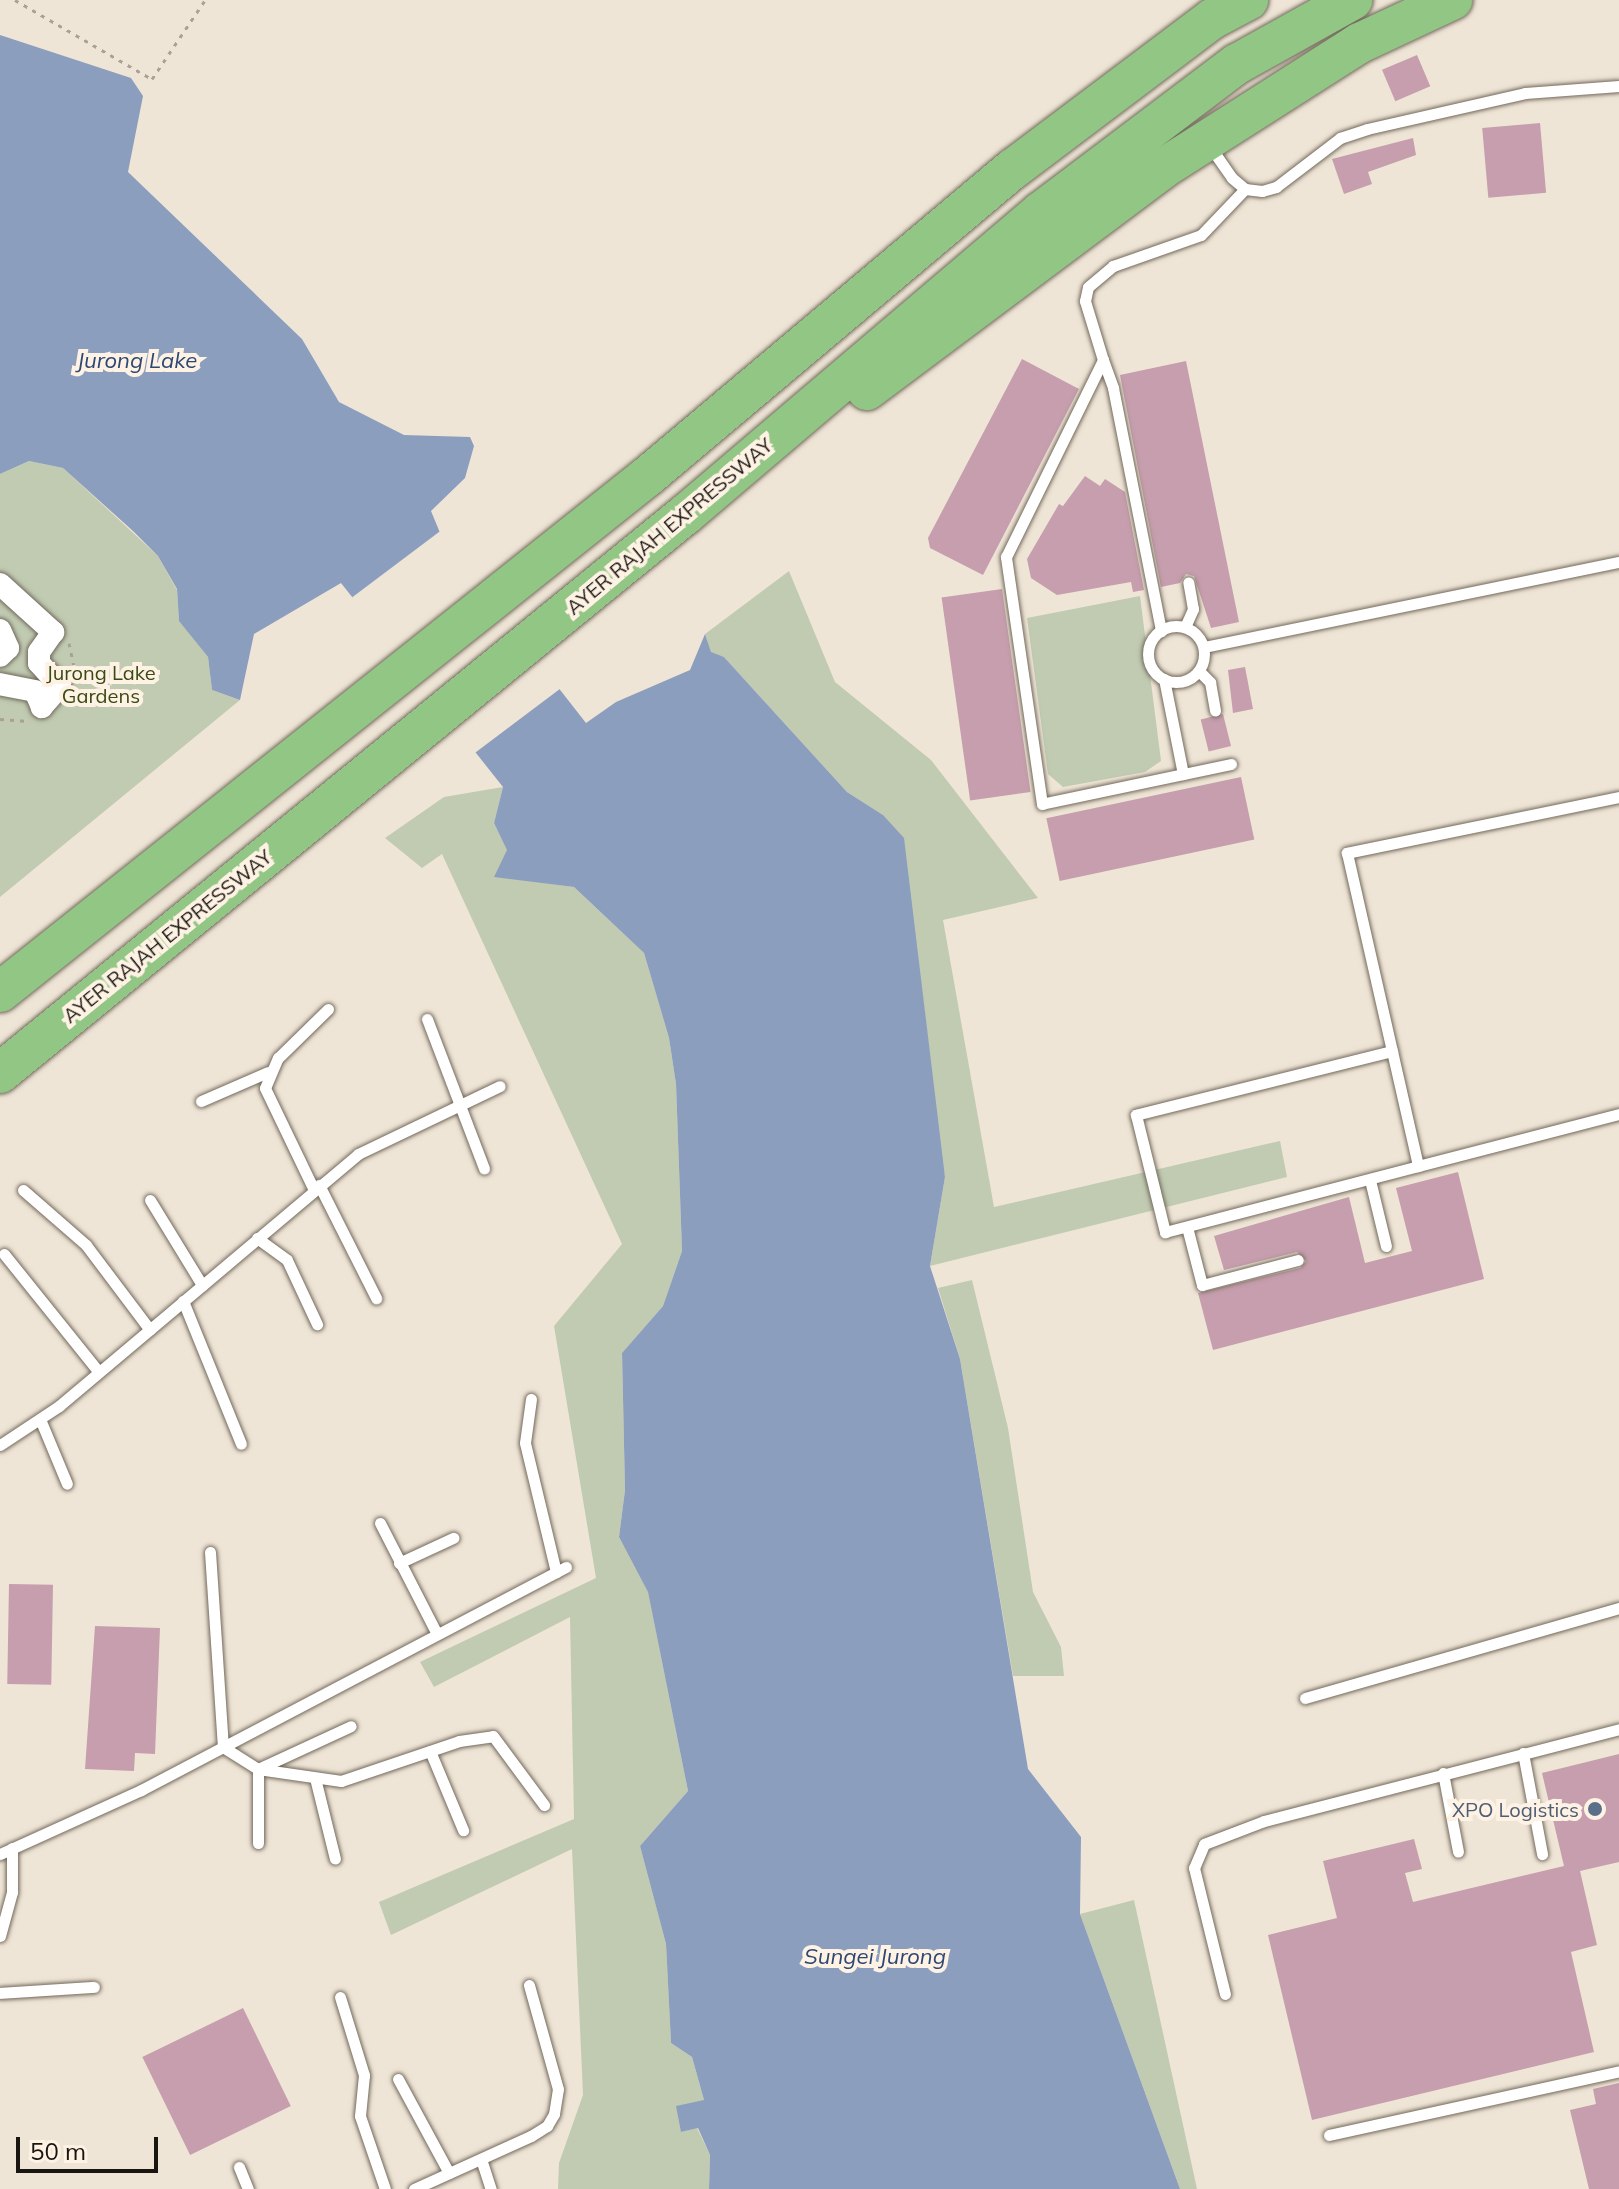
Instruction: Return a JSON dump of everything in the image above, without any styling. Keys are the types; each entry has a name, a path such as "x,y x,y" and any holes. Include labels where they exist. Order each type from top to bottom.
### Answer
{"highway":[{"path":"0,992 492,601 1013,169 1212,19 1248,0"},
{"name":"AYER RAJAH EXPRESSWAY","path":"0,1073 686,514 1041,212 1237,64 1352,0"},
{"path":"686,514 902,366 1207,141 1360,43 1452,0"}],"street":[{"path":"0,584 53,632 39,652 39,663 60,686 42,707 35,691 0,684"},
{"path":"0,630 8,648 0,656"}],"lane":[{"path":"1183,774 1164,679 1148,657 1161,631 1103,360 1085,301 1099,274 1201,235 1245,189 1276,187 1322,149 1367,129 1525,93 1619,86"},
{"path":"1207,141 1232,178 1245,189"},
{"path":"1103,360 1006,557 1042,804 1231,764"},
{"path":"1204,647 1619,562"},
{"path":"1185,627 1193,609 1188,582"},
{"path":"1161,631 1185,627"},
{"path":"1185,627 1204,647"},
{"path":"1164,679 1180,682 1199,671 1204,647"},
{"path":"1199,671 1210,682 1215,711"},
{"path":"1418,1166 1347,853 1619,797"},
{"path":"201,1101 268,1072 328,1009"},
{"path":"427,1019 484,1168"},
{"path":"1392,1051 1136,1115 1165,1232 1619,1114"},
{"path":"268,1072 265,1088 376,1298"},
{"path":"0,1445 40,1419 99,1372 358,1154 500,1086"},
{"path":"1370,1180 1386,1246"},
{"path":"23,1190 86,1245 150,1330"},
{"path":"150,1200 202,1285"},
{"path":"1187,1227 1202,1285 1298,1260"},
{"path":"257,1238 287,1260 317,1324"},
{"path":"4,1254 99,1372"},
{"path":"183,1301 241,1444"},
{"path":"0,1854 91,1815 561,1569 525,1443 531,1399"},
{"path":"40,1419 67,1484"},
{"path":"380,1523 436,1632"},
{"path":"399,1563 453,1538"},
{"path":"210,1552 223,1747"},
{"path":"1305,1698 1619,1608"},
{"path":"258,1769 351,1726"},
{"path":"1225,1994 1194,1868 1204,1844 1222,1833 1619,1729"},
{"path":"223,1747 258,1769 341,1781 430,1751 493,1736 544,1805"},
{"path":"430,1751 463,1830"},
{"path":"1523,1753 1542,1854"},
{"path":"258,1769 258,1843"},
{"path":"1443,1773 1458,1852"},
{"path":"315,1778 335,1859"},
{"path":"0,1936 12,1892 12,1848"},
{"path":"414,2189 547,2126 558,2101 529,1985"},
{"path":"0,1993 94,1987"},
{"path":"340,1997 364,2075 360,2116 385,2189"},
{"path":"1329,2135 1619,2071"},
{"path":"398,2079 449,2173"},
{"path":"481,2159 491,2189"},
{"path":"239,2167 248,2189"}],"path":[{"path":"15,0 152,79 205,0"}],"green space":[{"name":"Jurong Lake Gardens","path":"29,461 63,468 158,556 177,590 179,620 208,657 212,690 240,700 0,897 0,474"},
{"path":"789,571 835,682 931,760 1038,898 943,920 994,1207 1280,1141 1287,1177 930,1266 945,1177 883,815 847,792 724,657 711,653 705,634"},
{"path":"1140,596 1161,761 1145,772 1063,787 1048,774 1027,618"},
{"path":"503,787 494,823 508,850 495,876 574,887 644,953 669,1038 676,1084 682,1251 663,1306 622,1353 625,1490 619,1537 648,1591 688,1791 640,1846 666,1944 671,2043 692,2057 704,2100 681,2132 697,2128 710,2155 709,2189 558,2189 559,2163 583,2095 572,1849 391,1935 379,1902 574,1819 570,1617 434,1687 420,1662 596,1578 554,1326 622,1244 442,854 422,868 385,838 444,797"},
{"path":"972,1280 1008,1428 1033,1592 1061,1647 1064,1676 1013,1676 960,1359 938,1288"},
{"path":"1134,1900 1197,2189 1180,2189 1080,1914"}],"water":[{"name":"Sungei Jurong","path":"0,35 131,78 143,96 128,172 302,339 339,402 404,435 470,437 474,446 465,478 431,511 443,540 586,723 616,702 690,670 705,634 711,652 724,657 847,792 883,815 904,838 945,1177 930,1266 960,1359 1028,1769 1081,1837 1080,1914 1180,2189 709,2189 710,2155 698,2128 681,2132 676,2106 704,2100 692,2057 671,2043 666,1944 640,1846 688,1791 648,1592 619,1537 625,1490 622,1353 663,1306 682,1251 676,1084 669,1038 644,953 574,887 494,877 507,850 494,823 503,787 341,583 254,634 240,700 212,690 208,657 179,621 177,589 158,556 133,531 63,468 29,461 0,474"}],"pier":[{"path":"443,529 562,687 471,756 352,598"}],"building":[{"path":"1417,55 1430,86 1395,101 1382,70"},
{"path":"1540,123 1546,193 1488,198 1482,128"},
{"path":"1413,138 1416,155 1368,172 1372,184 1344,194 1332,159"},
{"path":"1022,359 1079,389 983,575 930,548 928,538"},
{"path":"1186,361 1239,622 1211,628 1194,576 1186,574 1180,583 1161,587 1120,375"},
{"path":"1085,476 1100,486 1105,479 1125,492 1144,590 1133,592 1131,582 1057,595 1031,578 1027,559 1059,504 1063,506"},
{"path":"1002,589 1031,792 970,800 942,597"},
{"path":"1245,667 1253,709 1233,713 1228,670"},
{"path":"1223,714 1231,746 1209,752 1201,720"},
{"path":"1241,777 1254,840 1060,881 1046,818"},
{"path":"1458,1172 1484,1279 1213,1350 1198,1293 1300,1268 1306,1261 1297,1252 1224,1270 1214,1236 1349,1197 1365,1263 1412,1251 1396,1188"},
{"path":"9,1584 53,1585 51,1685 7,1684"},
{"path":"95,1626 160,1628 155,1754 135,1753 134,1771 85,1769"},
{"path":"1619,1754 1619,1862 1580,1871 1597,1945 1571,1952 1594,2052 1312,2120 1268,1935 1337,1918 1323,1861 1414,1839 1422,1869 1405,1873 1413,1902 1564,1866 1542,1773"},
{"path":"243,2008 291,2106 190,2155 142,2057"},
{"path":"1619,2083 1619,2189 1589,2189 1570,2110 1596,2104 1593,2089"}],"place":[{"name":"XPO Logistics","path":"1595,1809"}],"water label":[{"name":"Jurong Lake","path":"137,361"}]}
